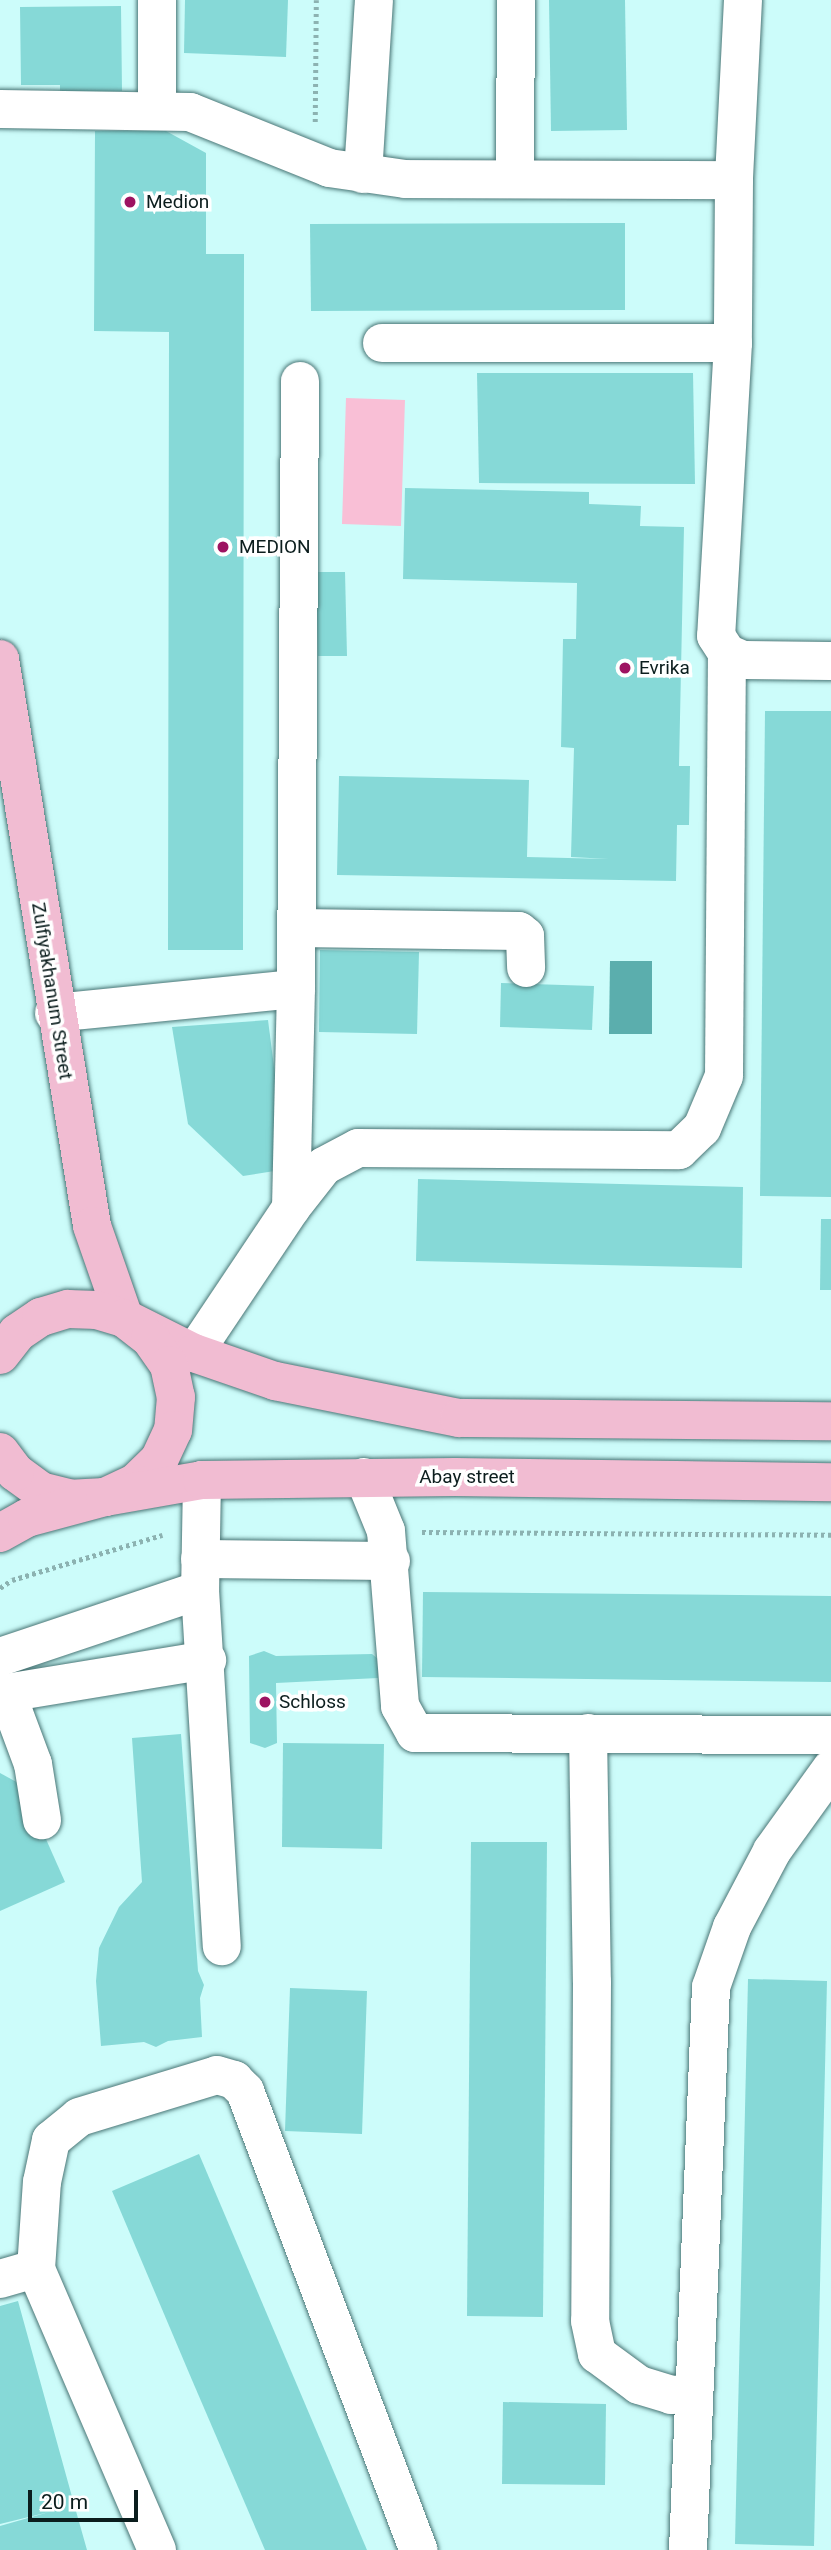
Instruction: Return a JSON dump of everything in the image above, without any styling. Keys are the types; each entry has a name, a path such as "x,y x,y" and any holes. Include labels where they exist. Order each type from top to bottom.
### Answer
{"main road":[{"name":"Zulfiyakhanum Street","path":"0,659 54,1013 92,1226 124,1318"},
{"path":"0,1354 17,1333 59,1312 97,1310 124,1318 194,1353 275,1381 459,1418 831,1421"},
{"path":"0,1533 27,1518 105,1497 135,1483 159,1460 173,1430 176,1397 169,1366 150,1338 124,1318"},
{"path":"0,1452 15,1472 41,1491 72,1499 105,1497"},
{"name":"Abay street","path":"105,1497 202,1480 364,1477 831,1482"}],"lane":[{"path":"157,0 157,111"},
{"path":"363,174 374,0"},
{"path":"515,177 516,0"},
{"path":"194,1353 291,1209 324,1166 358,1148 679,1150 702,1128 724,1076 727,653 716,636 733,343 734,180 743,0"},
{"path":"0,109 190,112 315,161 363,174 405,179 515,177 734,180"},
{"path":"382,343 733,343"},
{"path":"291,1209 297,928 300,381"},
{"path":"727,653 743,660 831,661"},
{"path":"297,928 519,930 525,936 526,968"},
{"path":"54,1013 296,989"},
{"path":"364,1477 386,1531 391,1561 400,1706 415,1734 831,1735"},
{"path":"202,1480 200,1575 222,1946"},
{"path":"0,1657 200,1575 391,1561"},
{"path":"42,1820 33,1764 14,1713 0,1695 207,1660"},
{"path":"588,1733 592,1982 590,2321 597,2354 639,2385 671,2395 691,2394"},
{"path":"688,2550 691,2394 710,1987 732,1927 772,1851 831,1769"},
{"path":"149,2540 36,2269 51,2140 79,2118 217,2075 233,2080 245,2091 418,2550"},
{"path":"0,2279 36,2269"}],"path":[{"path":"315,161 316,0"}],"shaded area":[{"path":"346,398 405,400 401,526 342,524"}],"water":[{"path":"610,961 652,961 652,1034 609,1034"}],"building":[{"path":"185,0 288,0 286,57 184,53"},
{"path":"549,0 625,0 627,130 551,131"},
{"path":"121,6 122,91 60,92 60,85 21,85 20,7"},
{"path":"95,131 166,131 206,153 206,254 244,254 243,950 168,950 169,332 94,331"},
{"path":"625,223 625,310 311,311 310,224"},
{"path":"477,373 693,373 695,484 479,483"},
{"path":"405,488 589,492 589,504 641,506 640,526 684,527 679,766 690,766 689,825 677,825 676,881 337,875 339,776 529,780 527,857 609,859 571,857 574,748 561,747 563,639 576,639 577,583 403,579"},
{"path":"316,572 345,572 347,656 318,656"},
{"path":"765,711 831,711 831,1197 760,1196"},
{"path":"320,950 419,952 417,1034 319,1032"},
{"path":"501,983 594,986 592,1030 500,1027"},
{"path":"268,1020 287,1169 243,1176 188,1124 172,1027"},
{"path":"418,1179 743,1187 742,1268 416,1261"},
{"path":"821,1219 831,1219 831,1290 820,1290"},
{"path":"423,1592 831,1596 831,1682 422,1677"},
{"path":"264,1651 276,1656 372,1654 378,1659 378,1678 276,1683 277,1743 265,1748 250,1743 249,1656"},
{"path":"181,1734 198,1971 204,1985 200,1998 202,2037 168,2041 156,2047 144,2042 101,2046 96,1981 99,1948 119,1907 142,1882 132,1738"},
{"path":"283,1743 384,1744 382,1849 282,1847"},
{"path":"0,1773 22,1785 65,1882 0,1911"},
{"path":"471,1842 547,1842 543,2317 467,2316"},
{"path":"748,1979 827,1981 814,2546 735,2544"},
{"path":"290,1988 367,1991 362,2134 285,2131"},
{"path":"199,2154 367,2550 265,2550 192,2380 112,2191"},
{"path":"18,2301 87,2550 0,2550 0,2526 49,2512 0,2524 0,2306"},
{"path":"503,2402 606,2404 605,2485 502,2484"}],"place":[{"name":"Medion","path":"130,202"},
{"name":"MEDION","path":"223,547"},
{"name":"Evrika","path":"625,668"},
{"name":"Schloss","path":"265,1702"}]}
